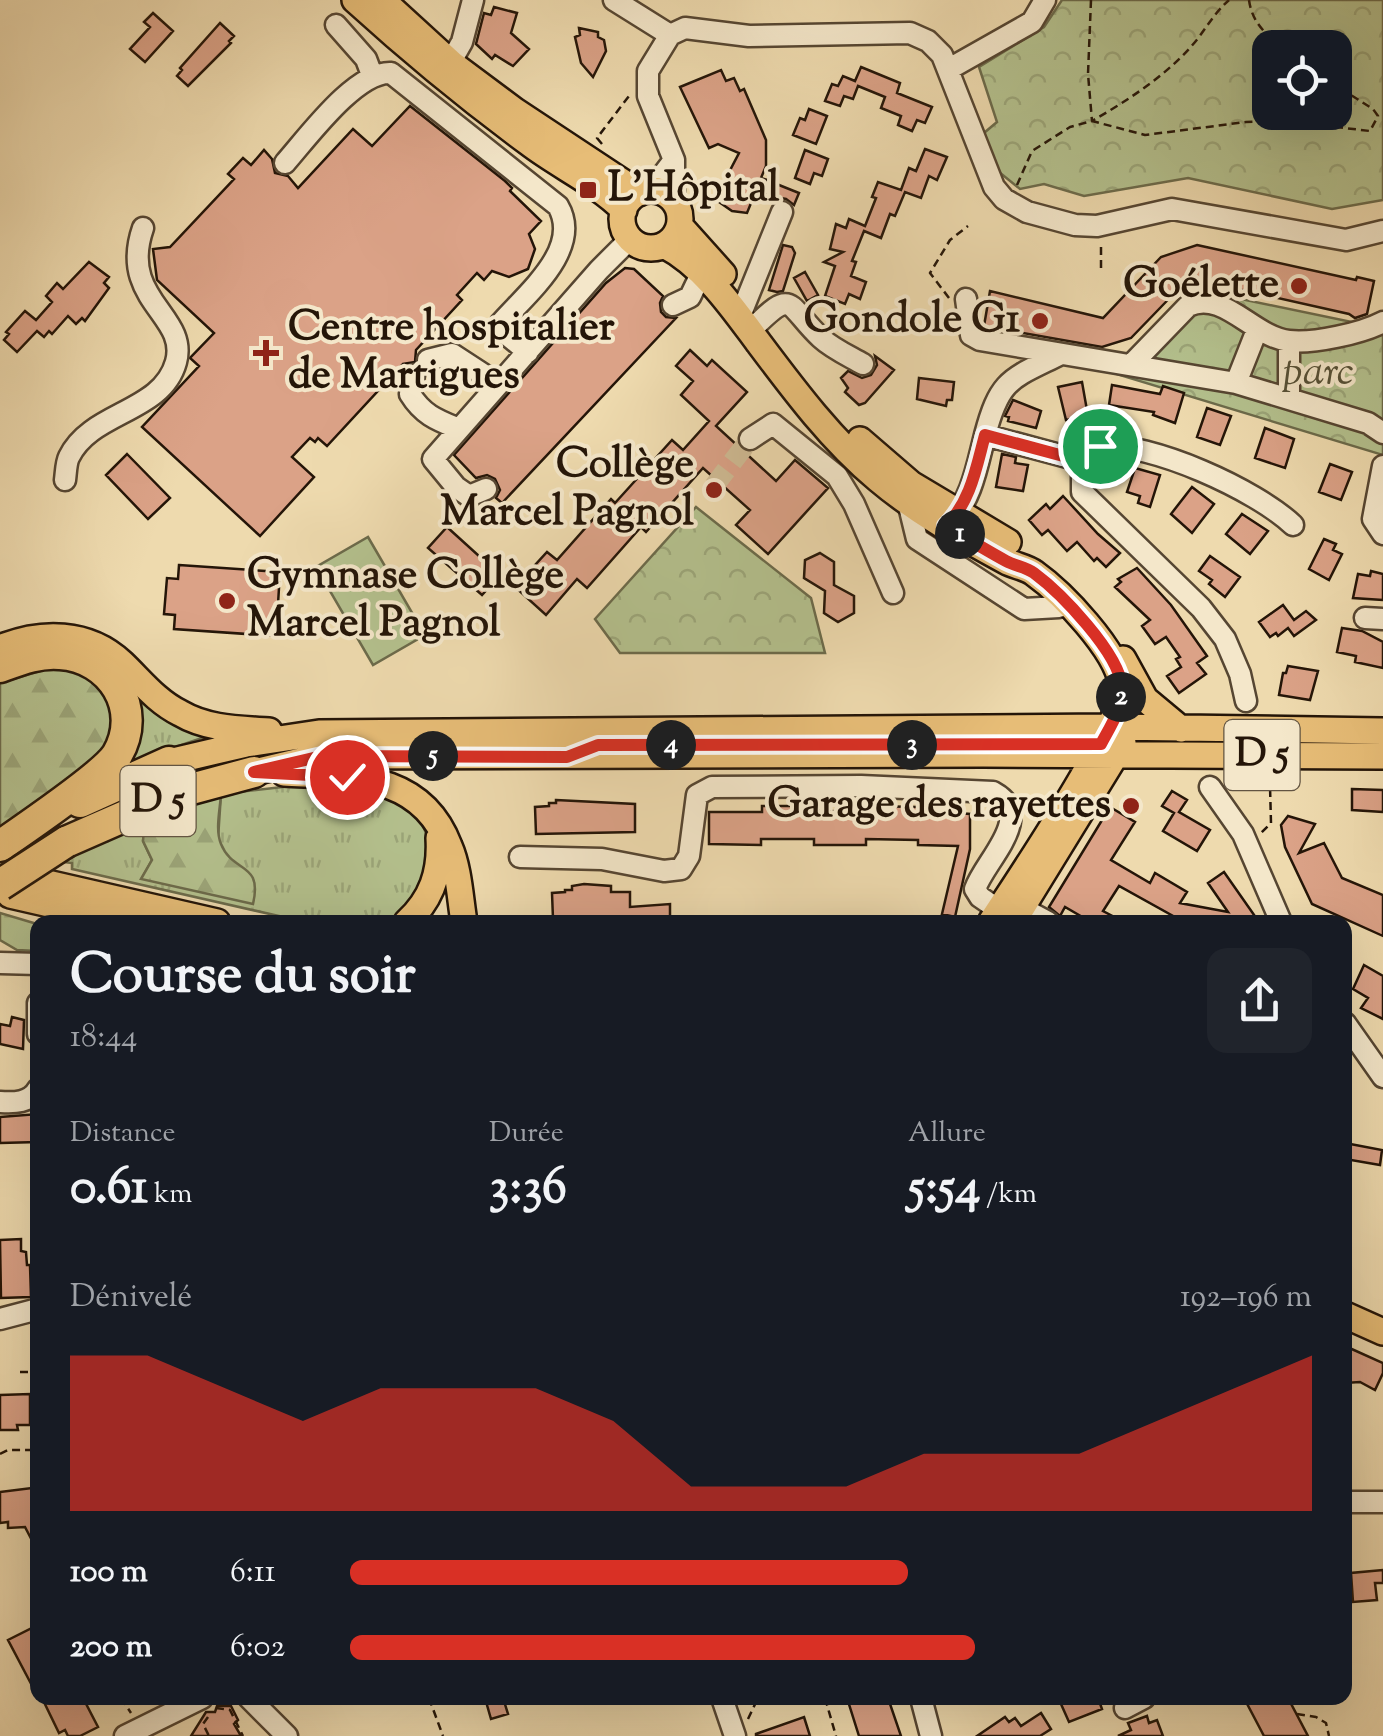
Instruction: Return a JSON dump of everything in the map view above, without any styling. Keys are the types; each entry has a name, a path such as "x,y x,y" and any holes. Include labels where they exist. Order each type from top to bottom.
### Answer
{"highway":[{"path":"0,667 42,654 81,658 114,679 126,716 122,743 108,766 12,838"},
{"name":"D 5","path":"12,838 169,762"},
{"name":"D 5","path":"5,890 66,842 180,792 254,772"}],"main road":[{"path":"355,0 383,6 446,70 612,198 647,198 680,215 672,236 646,248 630,240 623,226 647,198"},
{"path":"672,236 682,255 750,317 832,434 878,480 908,502 1028,554 1107,636 1146,699 1181,729"},
{"path":"672,236 857,436 952,520 1010,563 1095,648 1106,676 1103,700 1087,716 1045,717 988,737"},
{"path":"1010,563 1031,570 1062,597 1113,661 1123,690 1112,749"},
{"path":"0,648 35,637 83,640 110,652 162,702 196,720 239,729 320,733"},
{"path":"1023,915 1112,749 1146,699"},
{"name":"D 5","path":"254,772 322,756 567,757 988,737 1067,754 1112,749 1181,729 1383,731"},
{"path":"567,757 598,745 1112,749 1265,735 1271,730"},
{"name":"D 5","path":"169,762 246,744 320,733 988,737 1112,749 1383,756"},
{"path":"254,772 347,777 396,787 419,799 438,823 454,862 463,915"},
{"path":"413,915 429,896 437,876 438,823"},
{"path":"34,880 186,915"},
{"path":"5,890 101,915"},
{"path":"1352,1317 1383,1332"}],"street":[{"path":"446,70 462,42 473,0"},
{"path":"614,0 670,35"},
{"path":"949,69 1032,22 1045,0"},
{"path":"336,25 366,59 372,75"},
{"path":"647,198 674,160 648,96 648,71 670,35 685,28 749,36 910,33 928,41 942,56 994,187 1028,212 1076,225 1097,226 1172,209 1346,240 1383,231"},
{"path":"284,163 372,75 391,73 558,206 564,225 555,261 500,324 528,352"},
{"path":"750,317 782,212"},
{"path":"65,480 69,458 85,438 144,402 168,377 176,361 172,328 140,282 138,245 143,228"},
{"path":"486,488 469,496 456,488 433,459 630,240"},
{"path":"673,305 690,297 702,274"},
{"path":"966,299 971,335 980,340 1236,383 1368,423 1383,432"},
{"path":"1132,364 1188,306 1199,300 1215,302 1256,330 1289,341 1362,332 1383,322"},
{"path":"750,317 786,303 798,308 822,338 863,364"},
{"path":"1236,383 1256,330"},
{"path":"1289,341 1290,398"},
{"path":"459,429 430,418 410,394 421,367 452,354 498,384"},
{"path":"952,520 970,490 998,392 1017,376 1061,354"},
{"path":"750,439 773,424 836,476 854,504 892,593"},
{"path":"985,435 1082,461"},
{"path":"1082,461 1100,446 1128,448 1238,486 1277,509 1293,524"},
{"path":"1082,461 1082,492 1200,608 1225,639 1246,701"},
{"path":"1382,466 1373,519 1383,534"},
{"path":"908,502 917,539 1024,609 1059,608"},
{"path":"520,858 602,859 664,871 681,869 689,856 696,795 712,787 861,786 993,792 1004,798 1012,819 1008,836 975,890 980,897 1020,915"},
{"path":"1210,787 1246,841 1278,915"},
{"path":"0,963 30,964"},
{"path":"1352,1033 1383,1077"},
{"path":"0,1102 24,1101 30,1096"},
{"path":"0,1319 30,1311"},
{"path":"1352,1502 1383,1502"},
{"path":"125,1736 188,1705"},
{"path":"256,1705 288,1736"},
{"path":"724,1705 735,1736"},
{"path":"923,1705 932,1736"},
{"path":"1124,1708 1130,1705"}],"path":[{"path":"1091,0 1088,74 1092,121"},
{"path":"1010,202 1032,151 1070,127 1092,121 1155,79 1229,0"},
{"path":"1250,0 1251,16 1263,30"},
{"path":"604,142 597,138 648,71"},
{"path":"1352,96 1374,109 1378,116 1370,131 1352,129"},
{"path":"1092,121 1145,136 1252,122"},
{"path":"930,274 950,240 968,226"},
{"path":"1101,249 1101,268"},
{"path":"1227,754 1225,786 1270,786 1271,823 1246,841"},
{"path":"20,1372 30,1372"},
{"path":"0,1454 8,1450 30,1451"},
{"path":"432,1705 443,1736"},
{"path":"827,1705 836,1736"},
{"path":"209,1736 201,1724 214,1708 230,1710 243,1736"},
{"path":"1297,1714 1322,1719 1329,1736"}],"green space":[{"path":"1062,0 1383,0 1383,200 1332,209 1188,178 1084,196 1044,184 1020,189 999,172 984,133 997,122 979,67 1044,27"},
{"name":"parc","path":"1193,289 1366,325 1383,319 1383,455 1113,373"},
{"path":"696,507 811,598 825,653 620,653 595,619"},
{"path":"368,537 425,635 373,665 316,567"},
{"path":"50,668 80,673 100,686 113,714 110,734 99,754 81,772 0,827 0,683"},
{"path":"128,684 208,736 119,766"},
{"path":"300,785 343,787 385,795 419,819 426,834 426,869 419,886 397,915 274,915 72,869 72,863 63,862 145,819 143,841 152,860 142,878 227,858 218,839 221,794"},
{"path":"221,794 219,838 226,853 254,881 253,904 141,879 152,860 143,841 145,819"},
{"path":"0,913 30,922 30,951 17,950 0,940"}],"building":[{"path":"494,7 517,13 511,33 529,49 513,66 495,55 492,59 476,44 484,13 491,15"},
{"path":"153,13 173,31 145,62 130,49 150,27 144,22"},
{"path":"220,23 234,36 231,43 188,86 177,76 180,68"},
{"path":"579,28 598,32 604,40 606,51 593,77 581,63 575,37 580,35"},
{"path":"861,67 900,83 897,93 932,107 925,123 917,120 912,131 898,125 901,116 881,108 885,97 858,86 853,99 844,96 840,106 825,101 832,84 838,86 843,76 855,81"},
{"path":"721,70 726,81 734,78 740,91 744,89 766,140 766,166 761,178 767,180 767,196 756,191 747,213 732,211 719,202 739,153 718,144 709,148 680,87"},
{"path":"410,106 505,181 541,221 529,234 535,249 528,269 509,277 492,271 484,280 477,273 457,295 462,300 416,350 415,362 403,364 327,446 318,438 315,442 310,438 292,457 314,477 260,536 142,427 199,366 190,358 214,333 157,280 153,249 170,247 234,179 228,174 243,158 251,165 264,150 272,159 275,173 288,176 298,188 353,129 372,146"},
{"path":"809,109 827,116 816,144 793,135"},
{"path":"925,149 947,157 937,180 929,176 921,198 905,192 895,216 890,214 881,238 864,231 852,261 856,262 851,276 866,282 860,299 849,294 845,304 825,296 835,266 824,262 843,252 830,249 836,224 846,228 849,219 865,226 878,182 901,190 909,168 916,171"},
{"path":"805,150 828,159 822,176 814,173 810,184 795,178"},
{"path":"774,183 799,193 794,205 769,196"},
{"path":"783,245 792,247 795,253 783,291 777,292 769,290"},
{"path":"1197,245 1374,281 1367,314 1355,318 1189,278 1131,338 1102,347 984,326 990,291 1103,318 1161,257"},
{"path":"89,262 109,277 104,283 109,288 85,321 82,318 76,324 68,316 52,334 49,331 44,337 37,331 17,352 4,340 9,334 6,332 25,311 36,320 52,302 46,296 57,283 63,289"},
{"path":"625,268 634,269 663,296 661,312 676,318 502,503 496,498 500,490 495,479 487,475 476,478 454,455 606,283"},
{"path":"805,272 818,295 807,301 794,278"},
{"path":"690,350 707,366 712,360 747,392 716,426 776,481 795,460 828,488 768,554 736,525 750,510 703,468 646,532 641,527 587,588 577,579 546,615 515,587 547,552 557,560 611,499 615,503 672,440 683,450 709,421 681,395 693,381 676,366"},
{"path":"875,356 894,370 859,405 845,392 848,388 841,378 848,371 862,378 871,375 877,365"},
{"path":"919,378 954,382 952,400 947,400 946,406 917,399"},
{"path":"1082,382 1088,416 1066,420 1058,387"},
{"path":"1112,385 1160,394 1163,386 1184,393 1175,423 1153,415 1154,412 1109,405"},
{"path":"1013,400 1041,411 1036,428 1008,421 1005,416"},
{"path":"1207,408 1231,416 1220,445 1197,437"},
{"path":"1265,428 1294,439 1285,468 1255,458"},
{"path":"127,454 170,498 148,519 106,475"},
{"path":"1002,454 1016,457 1015,463 1028,465 1023,491 996,487"},
{"path":"1330,464 1352,472 1341,500 1319,492"},
{"path":"1135,468 1160,475 1150,507 1138,503 1140,496 1127,492"},
{"path":"1192,487 1214,504 1192,533 1171,514"},
{"path":"1063,496 1120,553 1106,567 1097,558 1094,561 1077,542 1067,551 1048,530 1042,535 1029,520 1046,504 1050,509"},
{"path":"1242,514 1268,531 1250,554 1226,534"},
{"path":"447,527 500,575 482,595 428,548"},
{"path":"1324,539 1336,544 1333,550 1342,554 1329,580 1309,569"},
{"path":"820,553 834,562 834,585 854,596 854,613 838,622 824,613 825,591 804,578 805,560"},
{"path":"1210,556 1240,577 1225,597 1199,571"},
{"name":"Gymnase Collège Marcel Pagnol","path":"179,565 280,572 276,636 174,629 175,615 164,614 167,578 178,579"},
{"path":"1137,568 1171,605 1207,656 1197,663 1206,674 1179,693 1167,676 1181,667 1176,659 1180,657 1166,637 1155,644 1142,626 1150,620 1115,587 1121,582 1118,579"},
{"path":"1371,571 1383,574 1383,600 1353,598 1358,574 1370,576"},
{"path":"1283,605 1294,620 1306,611 1316,620 1294,636 1288,628 1270,637 1259,622"},
{"path":"1342,628 1362,631 1383,642 1383,668 1355,662 1356,656 1337,652"},
{"path":"1288,666 1318,671 1310,700 1279,695"},
{"path":"1352,789 1383,790 1383,812 1352,810"},
{"path":"1172,791 1187,800 1179,812 1210,830 1197,851 1163,831 1174,813 1162,806"},
{"path":"556,800 635,804 635,832 536,834 535,807 549,806"},
{"path":"762,806 814,806 814,810 866,813 866,806 970,814 970,849 955,915 942,914 958,846 866,839 866,845 814,845 814,839 761,839 761,845 709,844 709,812 762,812"},
{"path":"1110,807 1135,822 1111,860 1150,883 1155,873 1187,892 1180,903 1228,912 1208,883 1224,872 1254,915 1171,915 1119,886 1103,911 1111,915 1079,915 1065,907 1059,915 1049,907"},
{"path":"1288,816 1315,824 1299,853 1324,843 1342,878 1383,895 1383,936 1352,922 1352,915 1336,915 1312,904 1285,847 1281,825"},
{"path":"572,886 611,886 611,892 630,892 630,907 670,904 670,915 553,915 552,893 572,890"},
{"path":"1364,965 1383,976 1383,1019 1361,1008 1368,998 1353,989"},
{"path":"12,1017 24,1020 23,1049 0,1044 0,1024 10,1026"},
{"path":"30,1115 30,1142 0,1143 0,1117"},
{"path":"1352,1144 1382,1150 1380,1165 1352,1160"},
{"path":"21,1239 21,1251 26,1252 30,1265 30,1297 1,1298 0,1240"},
{"path":"1352,1349 1383,1363 1375,1390 1352,1383"},
{"path":"30,1394 30,1425 0,1430 0,1395"},
{"path":"30,1488 30,1537 25,1527 8,1528 8,1522 0,1523 0,1492"},
{"path":"1383,1570 1383,1583 1375,1583 1377,1600 1353,1602 1352,1573"},
{"path":"30,1629 30,1682 8,1640"},
{"path":"45,1705 87,1705 98,1727 80,1736 68,1736 65,1730 59,1733"},
{"path":"487,1705 505,1705 508,1714 491,1719"},
{"path":"849,1705 890,1705 901,1736 859,1736"},
{"path":"1061,1705 1101,1705 1102,1709 1069,1722"},
{"path":"1248,1705 1292,1705 1308,1736 1264,1736"},
{"path":"217,1706 231,1706 241,1736 191,1736 206,1712 215,1712"},
{"path":"1041,1713 1051,1729 1040,1736 977,1736 1005,1717 1009,1722 1015,1718 1021,1726"},
{"path":"1147,1716 1149,1723 1157,1720 1163,1736 1118,1736 1131,1730 1128,1723"},
{"path":"804,1717 810,1736 756,1736 756,1734"}],"tunnel":[{"path":"714,486 750,439"}],"place":[{"name":"L’Hôpital","path":"588,190"},
{"name":"Goélette","path":"1299,286"},
{"name":"Gondole G1","path":"1040,321"},
{"name":"Centre hospitalier de Martigues","path":"266,353"},
{"name":"Collège Marcel Pagnol","path":"714,490"},
{"name":"Gymnase Collège Marcel Pagnol","path":"227,601"},
{"name":"Garage des rayettes","path":"1131,806"}],"route":[{"path":"347,777 254,772 322,756 567,757 598,745 1101,744 1120,706 1123,690 1120,675 1102,644 1062,597 1031,570 1010,563 946,526 959,513 970,490 985,435 1082,461 1100,446"}]}
